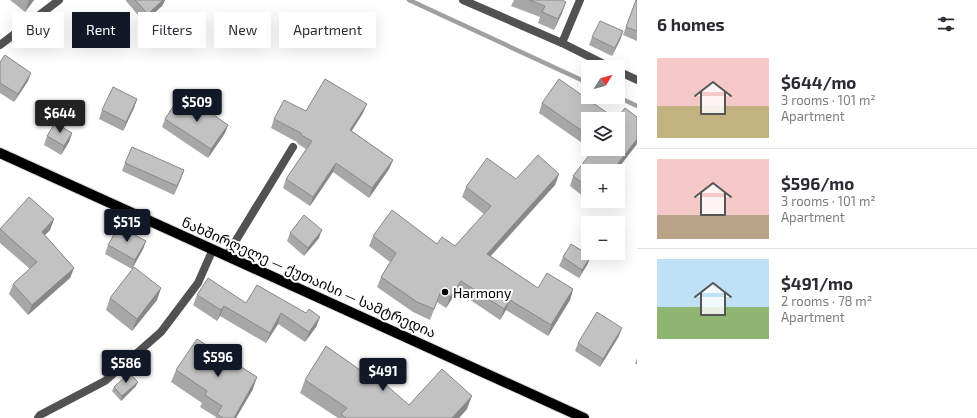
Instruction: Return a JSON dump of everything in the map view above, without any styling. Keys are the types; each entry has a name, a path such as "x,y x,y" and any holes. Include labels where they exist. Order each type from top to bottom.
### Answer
{"main road":[{"name":"ნახშირღელე — ქუთაისი — სამტრედია","path":"0,153 584,418"}],"street":[{"path":"0,45 59,0"},
{"path":"464,0 595,60"},
{"path":"562,44 580,0"},
{"path":"625,74 637,80"},
{"path":"227,255 293,147"},
{"path":"38,418 40,415 105,381 161,332 198,283 213,249"}],"building":[{"path":"135,0 163,0 150,12 146,12"},
{"path":"529,0 562,0 566,2 558,19 542,12 545,6"},
{"path":"637,0 637,31 626,27"},
{"path":"600,21 623,31 615,48 592,37"},
{"path":"5,55 31,73 18,94 0,83 0,62"},
{"path":"325,79 367,104 350,130 393,160 372,188 336,163 313,197 286,179 312,141 301,135 301,133 274,119 284,100 306,111"},
{"path":"559,79 581,94 581,104 595,104 606,112 581,112 581,130 542,103"},
{"path":"113,87 137,99 126,122 102,110"},
{"path":"178,99 198,111 201,106 228,125 211,149 165,119"},
{"path":"625,108 637,117 637,139 625,154 625,112 622,112"},
{"path":"55,123 72,133 64,146 47,136"},
{"path":"132,147 184,170 177,186 125,163"},
{"path":"538,155 559,174 487,254 538,288 547,273 573,289 551,325 510,300 504,309 461,281 450,297 441,291 434,309 417,302 381,277 396,253 373,236 392,210 437,244 442,237 455,246 491,206 466,187 487,158 516,179"},
{"path":"589,156 624,156 617,164 582,164"},
{"path":"581,166 581,182 573,176"},
{"path":"29,197 54,219 42,232 74,268 32,305 13,284 37,262 0,229"},
{"path":"304,215 322,230 308,248 290,233"},
{"path":"119,226 146,241 135,260 108,245"},
{"path":"571,244 581,250 581,260 588,260 582,270 563,257"},
{"path":"134,267 161,288 137,319 110,298"},
{"path":"208,278 246,303 257,285 306,313 309,309 320,317 309,332 281,313 270,333 224,306 221,310 197,295"},
{"path":"597,312 622,328 603,359 578,343"},
{"path":"197,339 257,377 234,418 223,418 217,414 222,406 205,395 207,391 176,370"},
{"path":"326,346 373,379 376,376 409,405 442,369 472,396 452,418 346,418 341,414 347,408 305,380"},
{"path":"129,373 138,382 122,396 114,387"}],"waterway":[{"path":"409,0 581,80"},
{"path":"625,100 637,106"}],"place":[{"name":"Harmony","path":"445,292"}]}
